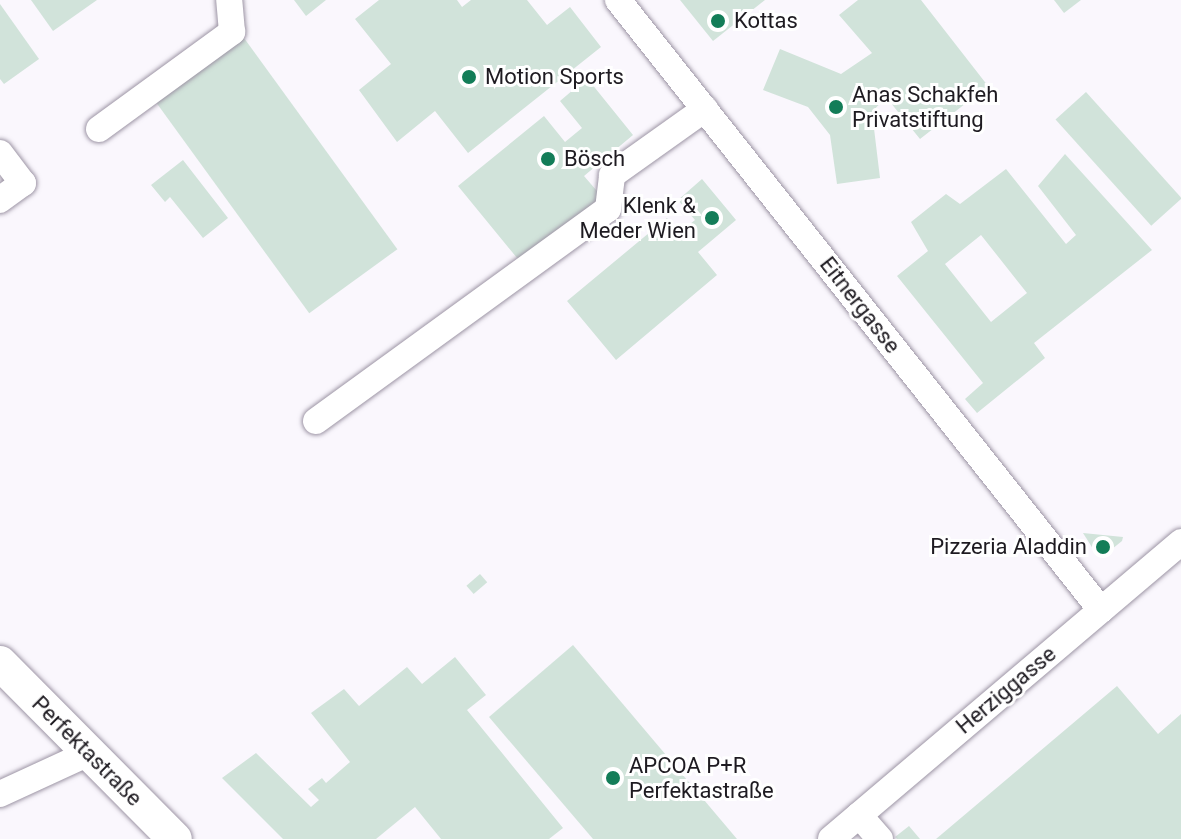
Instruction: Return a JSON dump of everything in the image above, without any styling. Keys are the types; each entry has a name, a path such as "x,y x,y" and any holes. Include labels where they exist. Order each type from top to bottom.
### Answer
{"main road":[{"name":"Perfektastraße","path":"0,663 175,839"}],"street":[{"path":"99,129 232,32 229,0"},
{"name":"Eitnergasse","path":"618,0 1101,610"},
{"path":"316,421 608,209 612,175 705,109"},
{"path":"0,153 23,183 0,200"},
{"name":"Herziggasse","path":"831,839 1181,542"},
{"path":"0,794 89,753"},
{"path":"859,815 880,839"}],"building":[{"path":"31,0 97,0 53,31"},
{"path":"294,0 326,0 306,16"},
{"name":"Motion Sports","path":"379,0 457,0 462,7 471,0 527,0 547,25 570,7 601,47 468,153 435,111 397,142 359,90 391,64 355,19"},
{"name":"Kottas","path":"680,0 765,0 713,41"},
{"path":"858,0 921,0 988,86 920,139 886,97 872,112 880,178 837,184 830,135 808,107 763,90 780,49 841,74 872,53 839,15"},
{"path":"1054,0 1081,0 1064,13"},
{"path":"0,4 39,59 4,84 0,79"},
{"path":"244,38 397,249 309,313 156,102"},
{"name":"Bösch","path":"587,78 633,135 584,176 603,198 522,264 458,186 544,116 565,142 582,128 560,101"},
{"path":"1086,92 1181,198 1151,226 1056,119"},
{"path":"1065,154 1152,250 1034,343 1045,358 977,413 965,399 983,383 897,276 928,251 911,222 946,194 960,204 1006,169 1066,244 1076,235 1038,186","holes":["981,235 1027,293 991,322 945,264"]},
{"path":"183,160 228,218 203,238 170,197 165,202 151,185"},
{"path":"702,179 736,220 698,252 717,275 616,360 567,301 667,218 679,233 695,220 678,200"},
{"name":"Pizzeria Aladdin","path":"1083,533 1123,537 1107,553 1095,552"},
{"path":"480,574 487,582 474,594 466,586"},
{"name":"APCOA P+R Perfektastraße","path":"573,645 737,839 593,839 489,717"},
{"path":"455,657 486,695 467,710 563,828 549,839 441,839 415,807 376,839 283,839 222,778 256,753 311,807 319,800 308,789 322,778 326,783 350,762 311,713 344,689 359,706 407,667 422,684"},
{"path":"1117,686 1158,734 1181,714 1181,839 936,839"},
{"path":"909,826 920,839 895,837"}],"place":[{"name":"Kottas","path":"718,21"},
{"name":"Motion Sports","path":"469,77"},
{"name":"Anas Schakfeh Privatstiftung","path":"836,107"},
{"name":"Bösch","path":"548,159"},
{"name":"Klenk & Meder Wien","path":"712,218"},
{"name":"Pizzeria Aladdin","path":"1103,547"},
{"name":"APCOA P+R Perfektastraße","path":"613,778"}]}
